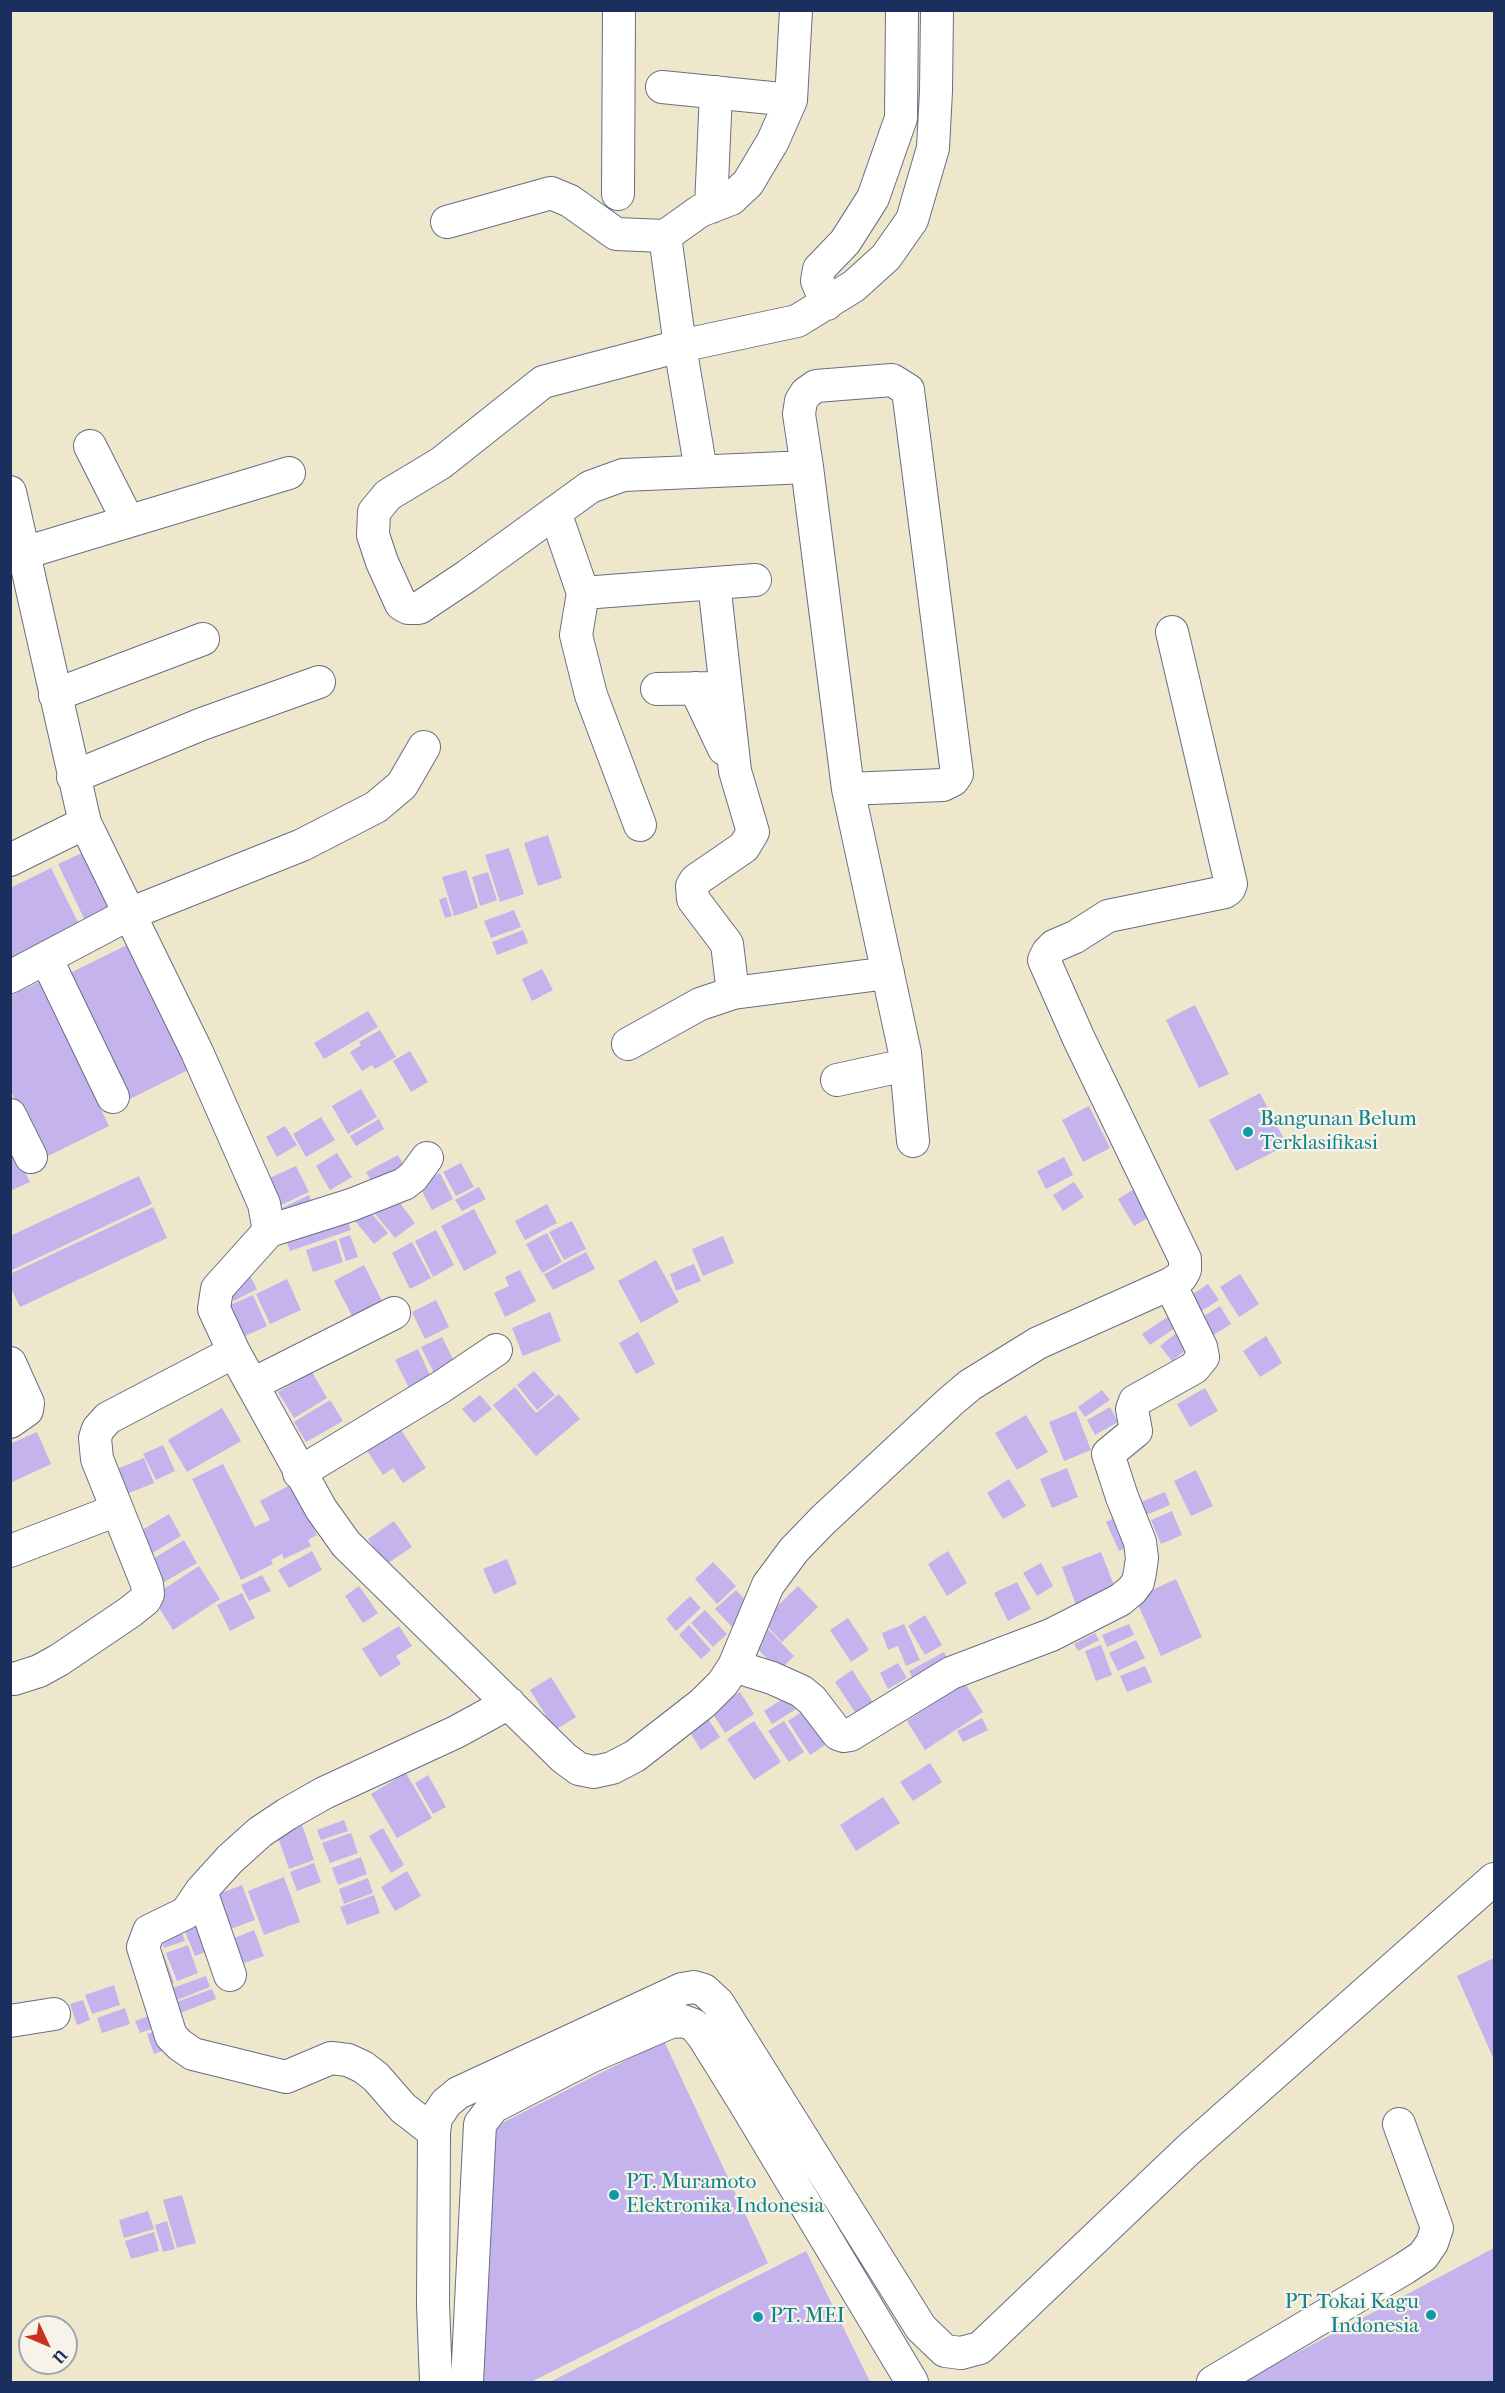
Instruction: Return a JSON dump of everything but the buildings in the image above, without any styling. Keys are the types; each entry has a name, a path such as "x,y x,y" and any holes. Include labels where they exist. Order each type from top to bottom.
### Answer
{"street":[{"path":"618,194 620,10"},
{"path":"447,222 550,193 570,201 616,234 665,236 700,211 731,199 748,183 773,141 791,100 796,10"},
{"path":"827,304 817,281 819,269 845,242 873,198 901,118 902,10"},
{"path":"807,467 623,475 590,487 419,608 408,608 401,604 382,562 374,535 374,512 388,495 441,463 543,382 680,346 797,321 854,286 886,258 912,220 933,148 937,10"},
{"path":"662,87 791,100"},
{"path":"711,207 716,92"},
{"path":"665,236 680,346 701,471"},
{"path":"848,789 943,784 953,780 957,774 908,390 892,381 816,386 806,393 801,401 799,414 848,789 906,1065 913,1141"},
{"path":"90,446 128,521"},
{"path":"24,553 289,473"},
{"path":"10,492 85,823 197,1052 264,1204 269,1231"},
{"path":"555,512 583,593 576,635 591,695 640,825"},
{"path":"583,593 755,580"},
{"path":"714,583 710,688 753,832 744,848 696,880 692,886 693,899 727,944 733,993"},
{"path":"427,1158 413,1177 404,1184 351,1205 269,1231 226,1278 215,1295 214,1309 234,1352 299,1473 346,1544 564,1758 579,1769 594,1772 612,1768 634,1756 678,1724 723,1683 734,1666 768,1585 794,1550 951,1401 970,1385 1038,1343 1170,1284 1185,1270 1185,1259 1079,1039 1044,960 1054,946 1075,937 1108,916 1225,892 1231,884 1172,632"},
{"path":"55,694 203,639"},
{"path":"73,777 202,723 319,682"},
{"path":"657,689 710,688"},
{"path":"10,977 129,914 302,845 376,807 402,785 424,747"},
{"path":"10,860 85,823"},
{"path":"46,958 113,1097"},
{"path":"628,1044 700,1004 733,993 888,973"},
{"path":"837,1080 906,1065"},
{"path":"10,1115 31,1157"},
{"path":"734,1666 772,1678 801,1691 812,1700 837,1734 850,1735 951,1673 1051,1635 1120,1600 1132,1590 1138,1582 1140,1572 1142,1558 1140,1542 1108,1454 1136,1431 1132,1409 1135,1401 1194,1368 1203,1357 1201,1347 1170,1284"},
{"path":"253,1384 394,1313"},
{"path":"299,1473 441,1387 496,1350"},
{"path":"12,1677 39,1671 59,1660 145,1600 147,1584 96,1459 95,1438 98,1429 108,1418 234,1352"},
{"path":"10,1363 28,1403 27,1410 10,1422"},
{"path":"10,1551 117,1510"},
{"path":"434,2132 403,2108 375,2077 363,2067 348,2060 331,2058 286,2077 193,2054 171,2036 143,1947 149,1931 186,1913 201,1891 260,1832 287,1814 324,1793 456,1732 509,1703"},
{"path":"436,2382 433,2304 434,2132 436,2118 446,2103 458,2093 682,1989 694,1986 704,1990 718,2003 921,2328 945,2351 961,2353 980,2348 1188,2150 1494,1879"},
{"path":"201,1891 230,1975"},
{"path":"10,2022 54,2014"},
{"path":"467,2382 480,2124 493,2107 592,2056 671,2022 683,2021 694,2025 703,2036 912,2382"},
{"path":"1213,2382 1423,2256 1432,2243 1437,2228 1398,2124"}],"place":[{"name":"Bangunan Belum Terklasifikasi","path":"1248,1132"},
{"name":"PT. Muramoto Elektronika Indonesia","path":"614,2195"},
{"name":"PT Tokai Kagu Indonesia","path":"1431,2315"},
{"name":"PT. MEI","path":"758,2317"}]}
